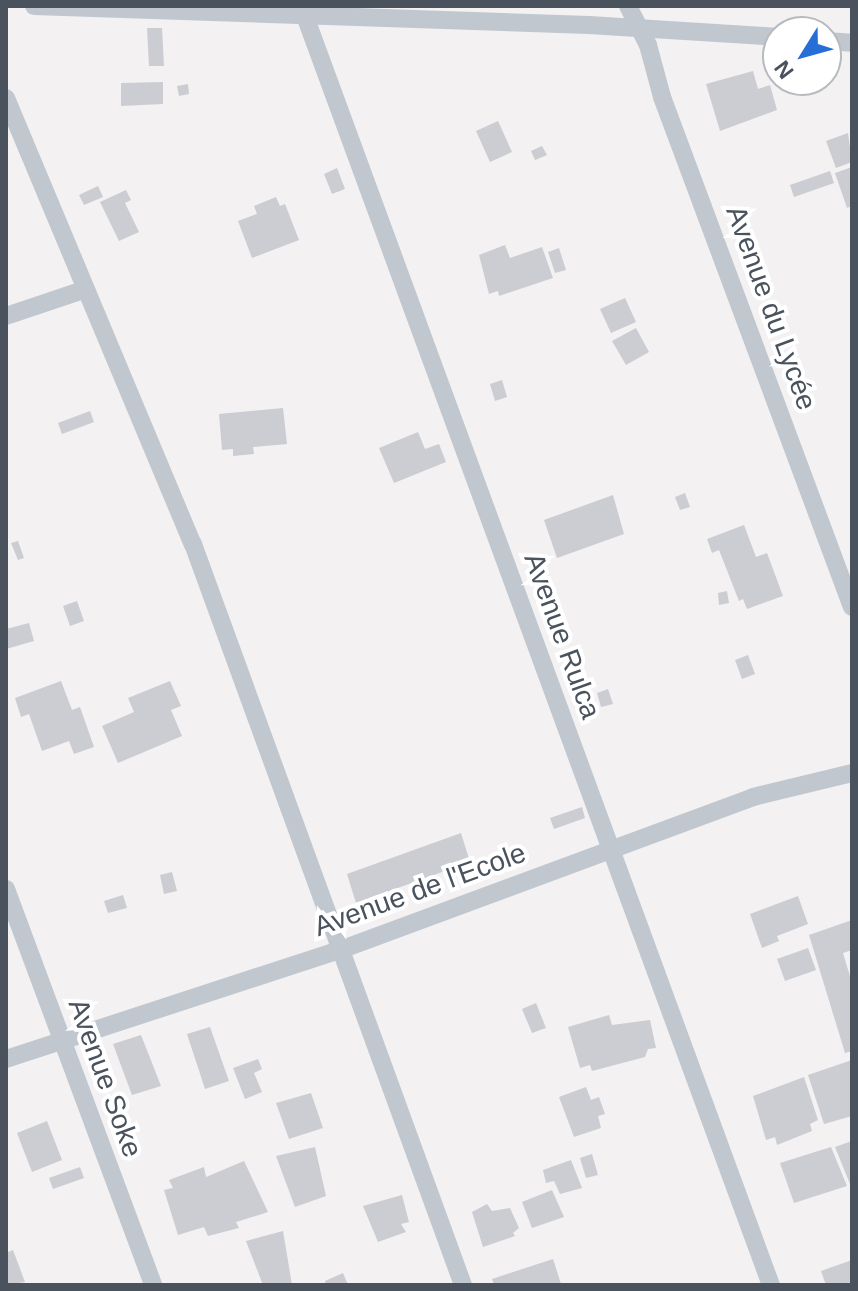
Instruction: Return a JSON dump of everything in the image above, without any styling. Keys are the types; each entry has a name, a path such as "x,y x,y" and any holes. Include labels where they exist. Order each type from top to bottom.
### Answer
{"street":[{"path":"34,6 304,11 762,36"},
{"name":"Avenue du Lycée","path":"628,6 648,45 662,97 852,607"},
{"name":"Avenue Rulca","path":"304,11 771,1285"},
{"path":"6,98 193,544 463,1285"},
{"path":"6,316 86,289"},
{"name":"Avenue de l'Ecole","path":"6,1059 340,950 753,797 852,773"},
{"name":"Avenue Soke","path":"6,889 153,1285"}],"building":[{"path":"147,28 162,28 164,66 149,66"},
{"path":"753,71 758,89 762,88 762,96 773,96 777,110 720,131 706,84"},
{"path":"163,82 163,104 121,106 121,83"},
{"path":"188,84 189,94 179,96 177,86"},
{"path":"498,121 512,152 490,162 476,131"},
{"path":"848,133 852,162 836,168 826,141"},
{"path":"542,146 547,155 535,160 531,151"},
{"path":"852,167 852,206 847,208 835,173"},
{"path":"337,168 345,189 332,194 324,174"},
{"path":"830,171 834,183 794,197 790,185"},
{"path":"98,186 103,197 84,205 79,195"},
{"path":"126,190 131,200 125,203 139,232 119,241 100,202"},
{"path":"276,197 280,206 285,204 299,240 252,258 238,221 257,214 254,206"},
{"path":"505,245 510,258 542,247 553,278 499,296 498,291 489,294 479,255"},
{"path":"559,248 566,270 555,273 548,252"},
{"path":"625,298 636,322 611,333 600,309"},
{"path":"636,328 649,352 626,365 612,341"},
{"path":"502,380 507,397 495,401 490,384"},
{"path":"283,408 287,444 253,447 254,454 233,456 233,449 222,450 219,414"},
{"path":"90,411 94,422 62,434 58,423"},
{"path":"418,432 425,449 439,444 446,462 394,483 379,448"},
{"path":"685,493 690,507 680,510 675,497"},
{"path":"613,495 624,534 557,558 544,520"},
{"path":"744,525 756,557 767,553 783,596 747,609 743,599 739,601 719,550 712,553 707,539"},
{"path":"18,541 24,558 18,560 11,543"},
{"path":"727,591 729,603 719,605 718,593"},
{"path":"77,601 84,621 70,626 63,606"},
{"path":"29,623 34,641 6,649 6,629"},
{"path":"748,655 755,674 742,679 735,660"},
{"path":"61,681 72,710 80,707 94,747 74,754 69,741 42,751 29,714 21,717 15,698"},
{"path":"170,681 181,706 171,710 182,736 118,763 102,726 134,712 128,698"},
{"path":"608,689 613,704 601,707 597,693"},
{"path":"582,807 585,818 554,829 550,818"},
{"path":"461,833 470,862 356,903 347,874"},
{"path":"172,872 177,891 164,894 160,875"},
{"path":"123,895 127,908 108,913 104,901"},
{"path":"798,896 808,924 777,936 779,941 762,948 750,914"},
{"path":"852,920 852,950 843,953 852,983 852,1051 845,1053 809,935"},
{"path":"808,948 816,970 785,981 777,959"},
{"path":"536,1003 546,1028 532,1033 522,1009"},
{"path":"609,1015 612,1025 650,1020 656,1048 648,1049 645,1057 592,1071 590,1065 580,1068 568,1027"},
{"path":"210,1027 229,1081 205,1089 187,1034"},
{"path":"141,1035 161,1086 132,1095 113,1044"},
{"path":"258,1059 262,1069 254,1073 262,1092 245,1099 233,1068"},
{"path":"852,1060 852,1116 824,1124 808,1075"},
{"path":"804,1077 818,1120 810,1124 812,1131 777,1145 775,1137 766,1140 753,1096"},
{"path":"586,1087 591,1100 599,1097 605,1114 598,1116 601,1128 574,1137 559,1097"},
{"path":"311,1093 323,1128 289,1139 276,1103"},
{"path":"47,1121 62,1160 32,1172 17,1133"},
{"path":"852,1141 852,1189 835,1147"},
{"path":"315,1147 326,1196 295,1207 276,1156"},
{"path":"831,1147 847,1186 794,1203 780,1163"},
{"path":"592,1154 598,1175 586,1178 580,1158"},
{"path":"571,1160 582,1188 560,1194 554,1181 546,1183 543,1170"},
{"path":"244,1161 268,1212 236,1222 239,1228 208,1236 204,1227 178,1235 164,1190 173,1188 169,1180 204,1167 206,1177"},
{"path":"80,1167 84,1178 53,1189 49,1178"},
{"path":"552,1190 564,1217 532,1228 522,1202"},
{"path":"402,1195 409,1222 401,1224 406,1232 378,1242 363,1206"},
{"path":"487,1204 492,1211 510,1208 519,1228 513,1233 515,1236 483,1247 472,1212"},
{"path":"283,1231 292,1285 263,1285 246,1241"},
{"path":"13,1250 25,1282 6,1285 6,1253"},
{"path":"553,1259 561,1284 494,1285 492,1279"},
{"path":"852,1260 852,1285 826,1285 821,1271"},
{"path":"343,1273 348,1285 326,1285 325,1281"}]}
